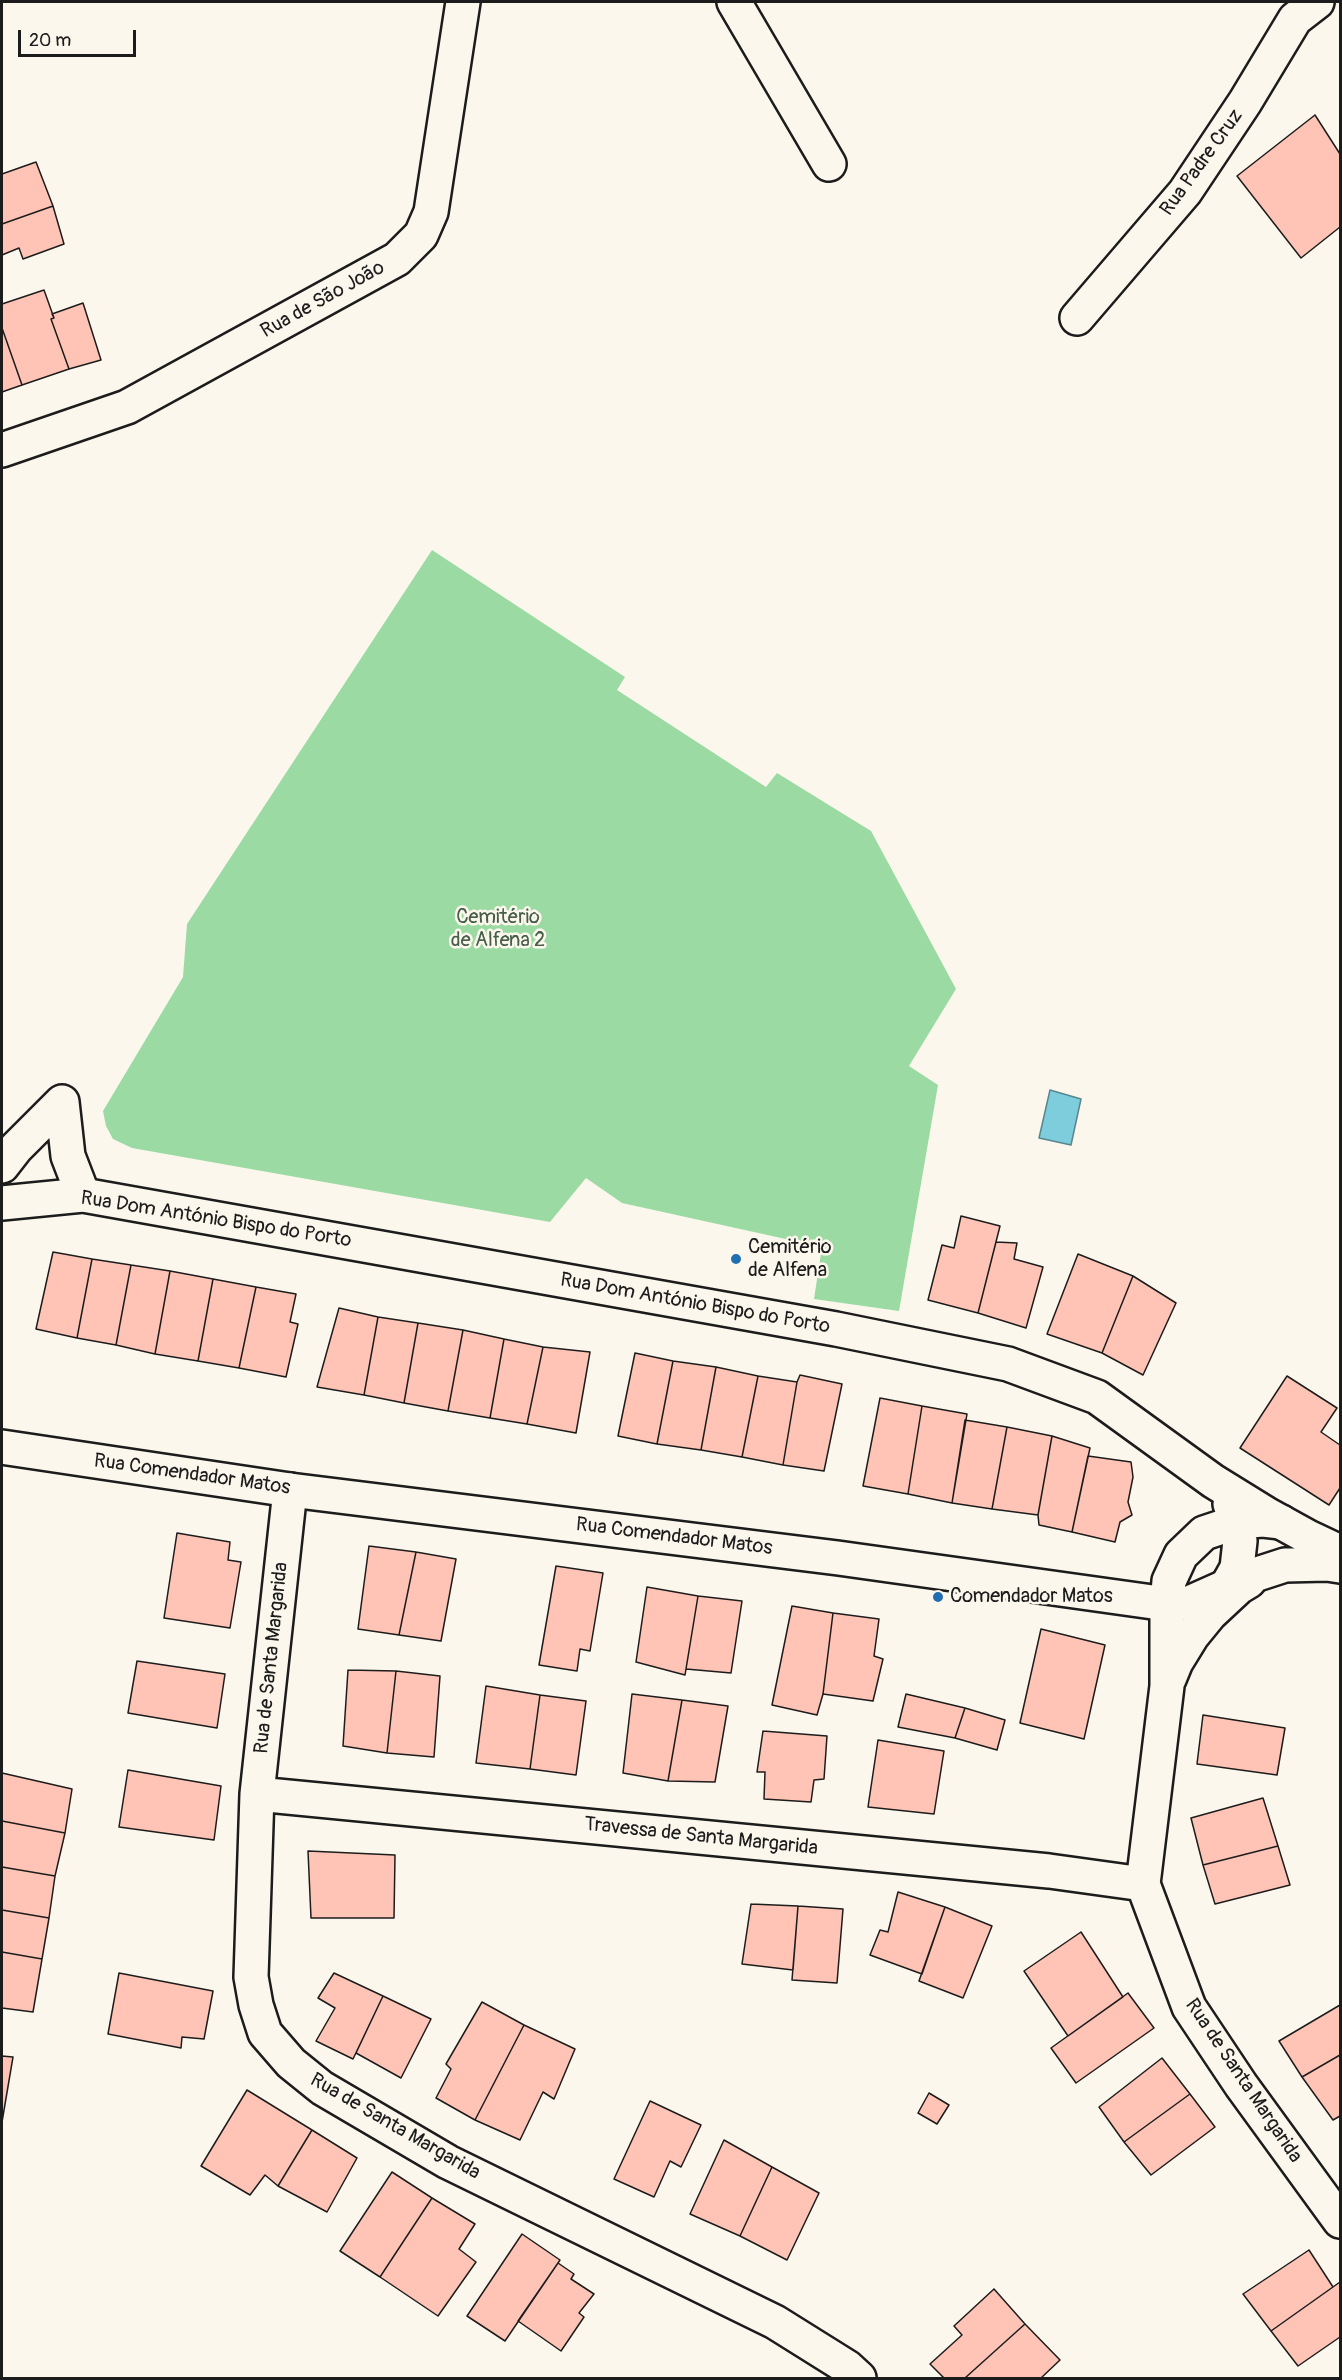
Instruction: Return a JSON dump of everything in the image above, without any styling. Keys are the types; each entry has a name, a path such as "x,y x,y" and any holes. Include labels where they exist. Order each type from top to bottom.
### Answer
{"street":[{"name":"Rua de São João","path":"2,450 127,408 397,259 421,235 431,212 463,2"},
{"path":"734,2 829,164"},
{"name":"Rua Padre Cruz","path":"1077,318 1185,192 1245,102 1295,20 1317,2"},
{"path":"2,1166 16,1148 63,1102 68,1155 83,1195"},
{"name":"Rua Dom António Bispo do Porto","path":"2,1203 83,1195 836,1329 1008,1364 1097,1397 1214,1481 1281,1522 1341,1552"},
{"name":"Rua Comendador Matos","path":"2,1447 290,1490 838,1557 1167,1604 1189,1603 1227,1586 1286,1565 1341,1566"},
{"name":"Rua de Santa Margarida","path":"1210,1614 1237,1568 1240,1541 1234,1509 1214,1481"},
{"name":"Rua de Santa Margarida","path":"290,1490 257,1794 251,1977 256,2005 265,2033 291,2063 322,2088 448,2162 775,2322 847,2367 859,2379"},
{"name":"Rua de Santa Margarida","path":"1281,1522 1263,1520 1238,1522 1204,1533 1181,1554 1169,1581 1167,1686 1143,1884 1189,2007 1241,2085 1341,2220"},
{"name":"Rua de Santa Margarida","path":"1167,1686 1176,1662 1192,1636 1210,1614 1239,1587 1271,1569"},
{"name":"Travessa de Santa Margarida","path":"257,1794 1049,1871 1143,1884"}],"green space":[{"name":"Cemitério de Alfena 2","path":"432,550 625,677 617,690 766,787 777,773 871,831 956,989 909,1066 938,1085 899,1311 814,1299 822,1247 622,1203 586,1178 550,1222 132,1148 113,1139 106,1126 103,1111 183,977 187,924"}],"water":[{"path":"1050,1090 1081,1099 1071,1145 1039,1138"}],"building":[{"path":"1315,115 1340,154 1340,227 1301,258 1237,176"},
{"path":"36,162 53,206 2,224 2,174"},
{"path":"53,206 64,244 23,259 19,248 2,255 2,224"},
{"path":"44,290 54,318 51,319 69,369 22,385 2,328 2,304"},
{"path":"83,303 101,360 69,369 51,319 54,318 52,314"},
{"path":"2,328 22,385 2,392"},
{"path":"961,1216 1000,1226 978,1313 928,1300 942,1245 954,1248"},
{"path":"996,1242 1017,1243 1014,1259 1043,1267 1026,1328 978,1313"},
{"path":"53,1252 92,1259 77,1338 36,1329"},
{"path":"1078,1254 1133,1276 1102,1353 1047,1334"},
{"path":"92,1259 131,1265 116,1345 77,1338"},
{"path":"131,1265 170,1271 155,1354 116,1345"},
{"path":"170,1271 213,1279 198,1361 155,1354"},
{"path":"1133,1276 1176,1303 1143,1375 1102,1353"},
{"path":"213,1279 256,1287 239,1368 198,1361"},
{"path":"256,1287 296,1294 290,1322 298,1324 286,1377 239,1368"},
{"path":"339,1308 378,1317 364,1395 317,1387"},
{"path":"378,1317 418,1323 404,1403 364,1395"},
{"path":"418,1323 463,1330 448,1411 404,1403"},
{"path":"463,1330 504,1339 490,1418 448,1411"},
{"path":"504,1339 543,1347 527,1424 490,1418"},
{"path":"543,1347 590,1352 576,1433 527,1424"},
{"path":"635,1353 673,1361 657,1444 618,1436"},
{"path":"673,1361 716,1367 701,1450 657,1444"},
{"path":"716,1367 758,1376 742,1457 701,1450"},
{"path":"800,1375 842,1384 824,1471 783,1465"},
{"path":"758,1376 797,1382 783,1465 742,1457"},
{"path":"1287,1376 1337,1408 1321,1432 1340,1445 1340,1488 1329,1505 1240,1448"},
{"path":"880,1398 922,1406 908,1494 863,1486"},
{"path":"922,1406 967,1414 952,1503 908,1494"},
{"path":"965,1420 1007,1427 992,1509 952,1503"},
{"path":"1007,1427 1052,1436 1038,1515 992,1509"},
{"path":"1052,1436 1090,1448 1072,1532 1039,1525 1038,1515"},
{"path":"1088,1456 1131,1462 1133,1477 1128,1502 1132,1515 1120,1522 1115,1542 1072,1532"},
{"path":"177,1533 230,1542 228,1560 241,1562 230,1628 164,1618"},
{"path":"369,1546 416,1552 399,1635 358,1629"},
{"path":"416,1552 456,1559 441,1641 399,1635"},
{"path":"556,1566 603,1573 590,1651 580,1649 577,1671 539,1665"},
{"path":"647,1587 698,1596 685,1675 636,1662"},
{"path":"698,1596 742,1601 731,1673 686,1669"},
{"path":"792,1606 833,1613 823,1694 817,1715 772,1705"},
{"path":"833,1613 879,1619 874,1656 883,1659 873,1701 823,1694"},
{"path":"1041,1629 1105,1645 1084,1739 1020,1723"},
{"path":"137,1661 225,1674 217,1728 128,1713"},
{"path":"348,1670 396,1671 387,1753 343,1746"},
{"path":"396,1671 440,1676 434,1757 387,1753"},
{"path":"486,1686 540,1695 530,1769 476,1763"},
{"path":"632,1694 682,1700 668,1781 623,1773"},
{"path":"906,1694 965,1708 955,1738 898,1727"},
{"path":"540,1695 586,1701 576,1775 530,1769"},
{"path":"682,1700 728,1706 715,1782 668,1781"},
{"path":"965,1708 1005,1720 997,1750 955,1738"},
{"path":"1203,1715 1285,1728 1277,1775 1197,1764"},
{"path":"763,1731 827,1736 824,1779 814,1780 811,1802 764,1799 765,1772 757,1772"},
{"path":"878,1740 944,1751 934,1814 868,1807"},
{"path":"128,1770 221,1786 214,1840 119,1827"},
{"path":"2,1773 72,1789 65,1833 2,1821"},
{"path":"1263,1798 1278,1846 1203,1865 1191,1818"},
{"path":"2,1821 65,1833 55,1876 2,1867"},
{"path":"1278,1846 1290,1885 1215,1904 1203,1865"},
{"path":"308,1851 395,1855 394,1918 311,1918"},
{"path":"2,1867 55,1876 49,1918 2,1910"},
{"path":"898,1892 945,1907 922,1974 870,1955 880,1930 888,1932"},
{"path":"751,1904 798,1906 793,1970 742,1964"},
{"path":"798,1906 843,1909 837,1983 792,1980"},
{"path":"945,1907 992,1926 963,1998 919,1981"},
{"path":"2,1910 49,1918 42,1959 2,1952"},
{"path":"1081,1932 1123,1997 1068,2036 1024,1971"},
{"path":"2,1952 42,1959 33,2012 2,2008"},
{"path":"119,1973 213,1991 204,2039 182,2037 181,2048 108,2034"},
{"path":"334,1973 383,1996 353,2059 316,2041 335,2008 318,1998"},
{"path":"1128,1993 1154,2028 1076,2083 1051,2048"},
{"path":"383,1996 431,2019 401,2078 356,2053"},
{"path":"482,2002 524,2025 475,2120 436,2098 451,2069 446,2064"},
{"path":"1340,2005 1340,2055 1302,2077 1279,2041"},
{"path":"524,2025 575,2049 554,2099 543,2092 520,2140 475,2120"},
{"path":"1340,2055 1340,2116 1333,2120 1302,2077"},
{"path":"2,2056 13,2057 2,2122"},
{"path":"1162,2058 1190,2094 1124,2142 1099,2107"},
{"path":"247,2090 312,2130 278,2186 265,2175 250,2195 201,2166"},
{"path":"929,2093 949,2105 937,2124 918,2113"},
{"path":"1190,2094 1215,2127 1151,2175 1124,2142"},
{"path":"650,2101 701,2125 681,2167 670,2161 654,2197 614,2179"},
{"path":"312,2130 357,2158 327,2212 278,2186"},
{"path":"724,2140 772,2167 740,2236 690,2214"},
{"path":"772,2167 819,2193 787,2260 740,2236"},
{"path":"392,2172 432,2198 380,2277 340,2251"},
{"path":"432,2198 475,2224 459,2249 476,2262 438,2316 380,2277"},
{"path":"522,2234 560,2260 505,2341 467,2316"},
{"path":"1309,2250 1333,2287 1271,2331 1243,2294"},
{"path":"558,2263 574,2274 571,2279 594,2294 579,2313 584,2317 561,2351 518,2321"},
{"path":"1340,2282 1340,2337 1298,2366 1271,2331"},
{"path":"994,2289 1025,2324 965,2378 944,2378 930,2364 962,2335 954,2326"},
{"path":"1025,2324 1060,2360 1041,2378 965,2378"}],"place":[{"name":"Cemitério de Alfena","path":"736,1259"},
{"name":"Comendador Matos","path":"938,1597"}]}
